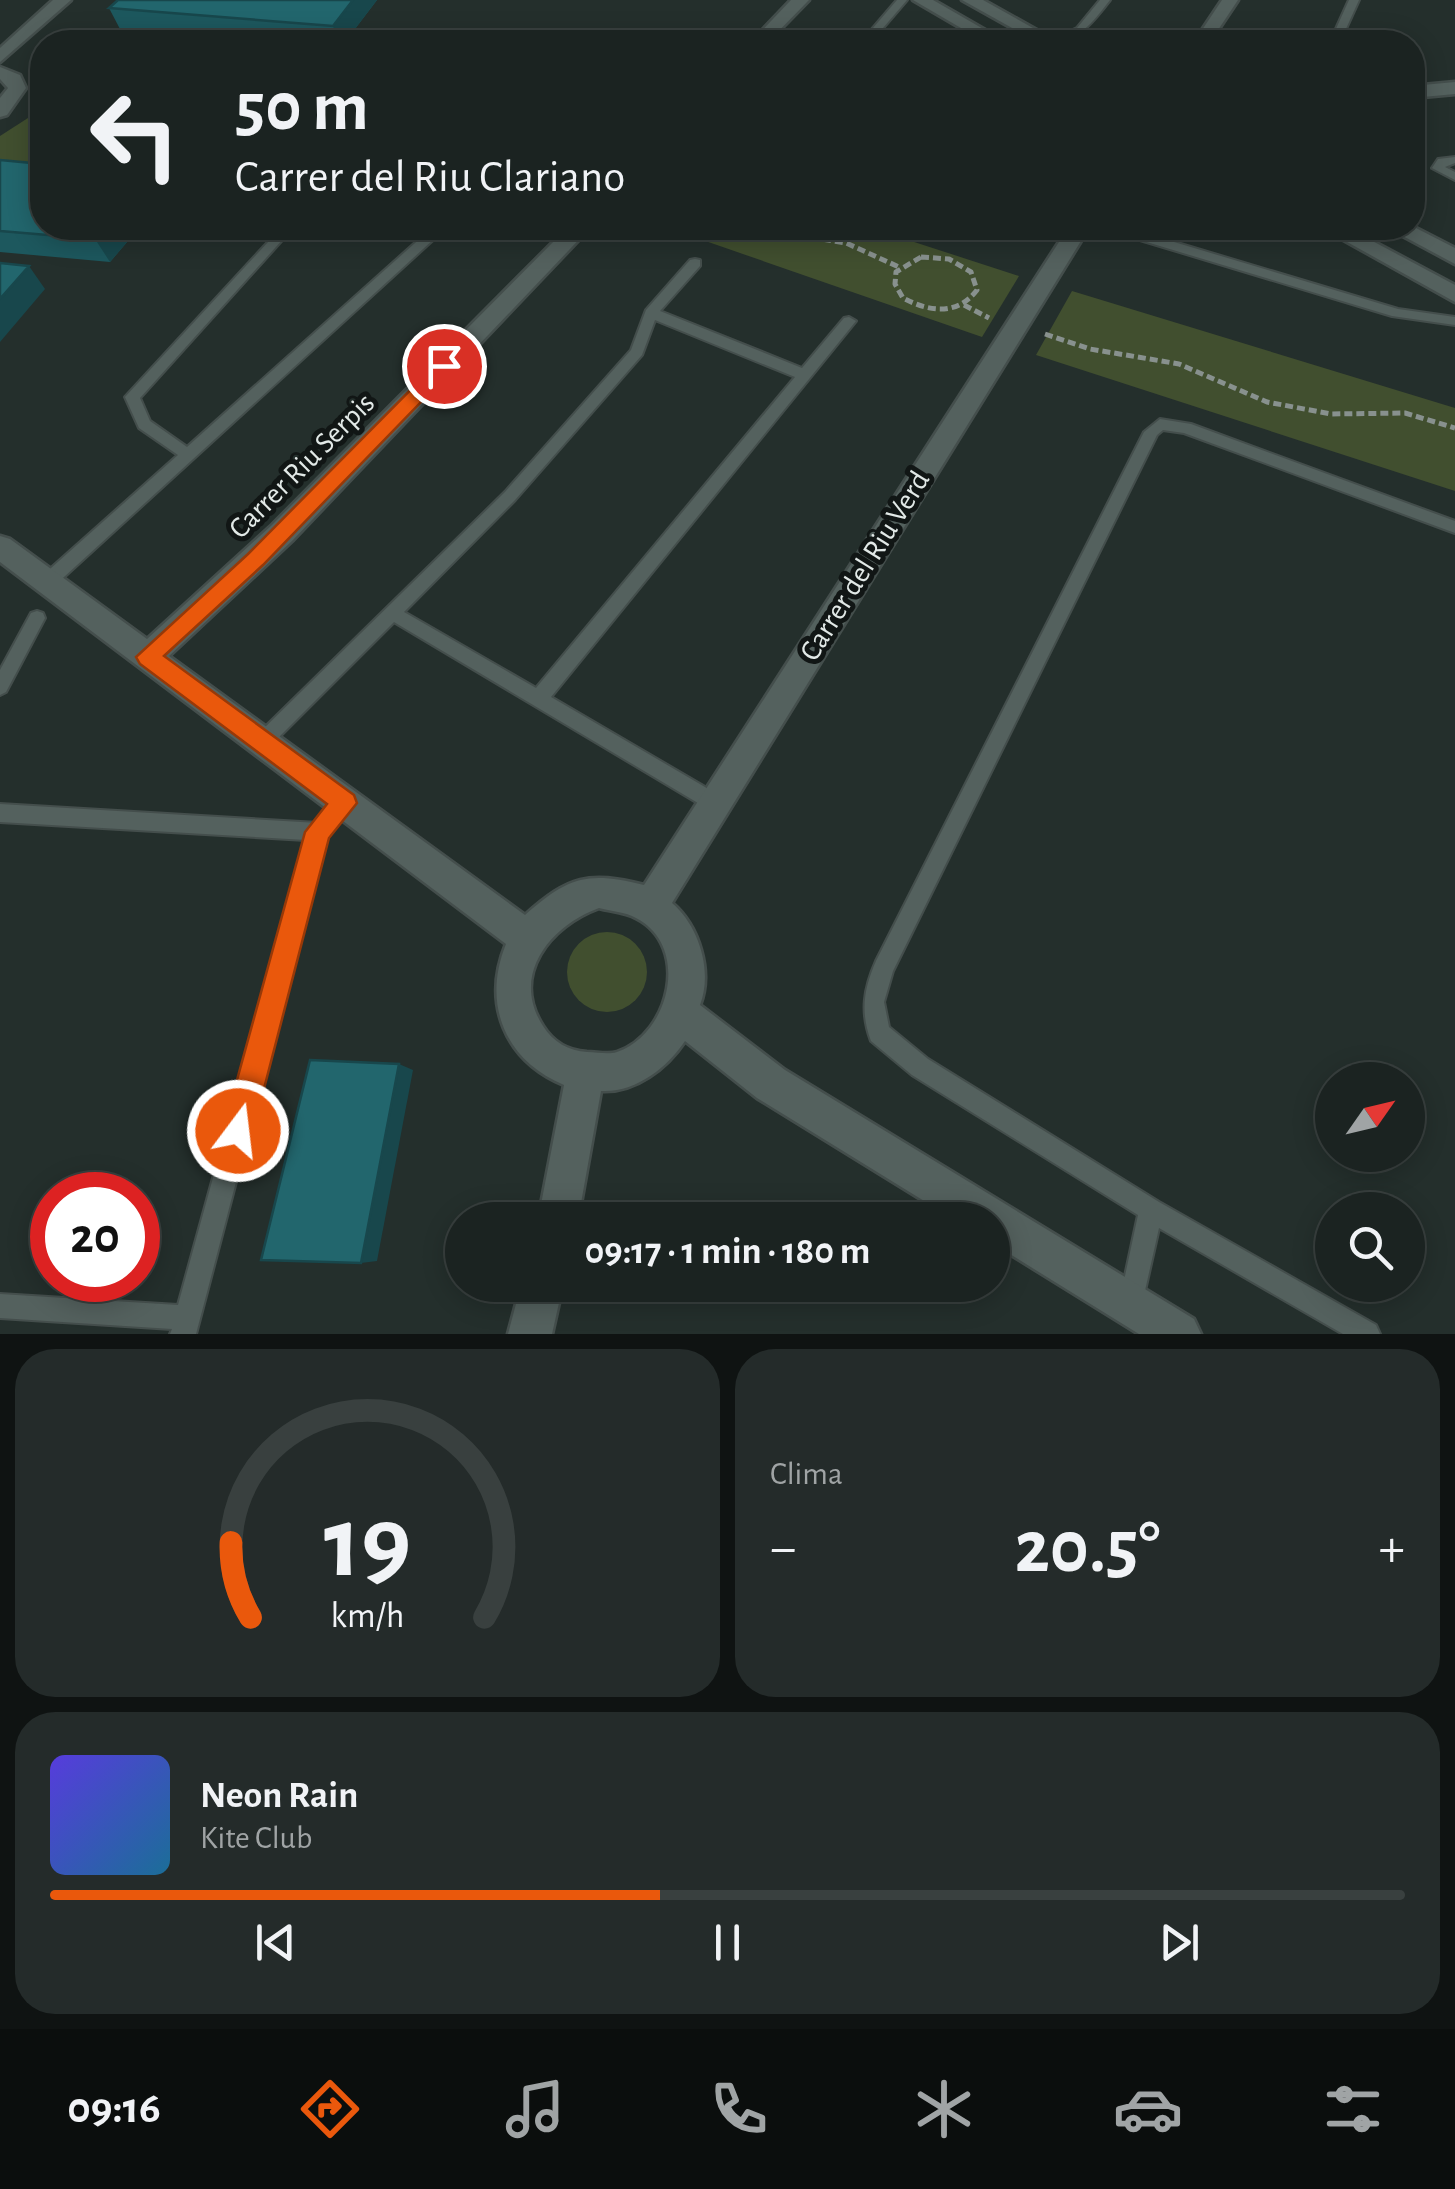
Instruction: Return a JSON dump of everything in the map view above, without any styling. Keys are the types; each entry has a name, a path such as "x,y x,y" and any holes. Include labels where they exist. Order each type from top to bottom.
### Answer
{"street":[{"path":"0,57 63,0"},
{"path":"772,30 801,0"},
{"path":"921,0 975,30"},
{"path":"970,0 1028,30"},
{"path":"1210,30 1230,0"},
{"path":"0,72 14,79 17,88 13,99 0,111"},
{"path":"1425,91 1455,88"},
{"name":"Carrer Riu Serpis","path":"148,657 282,533 568,240"},
{"name":"Carrer del Riu Verd","path":"652,904 1072,240"},
{"path":"1355,240 1455,295"},
{"path":"1422,240 1455,257"},
{"path":"0,547 526,938"},
{"path":"627,893 652,904 682,940 688,964 688,989 681,1014 665,1040 642,1060 614,1071 584,1072 557,1064 534,1046 519,1022 513,994 516,965 526,938 546,914 571,898 627,893"},
{"path":"681,1014 771,1084 1179,1334"},
{"path":"561,1202 584,1072"}],"lane":[{"path":"876,30 902,0"},
{"path":"1081,30 1104,0"},
{"path":"1340,30 1354,0"},
{"path":"1455,160 1442,161 1438,168 1455,176"},
{"path":"188,455 144,424 132,397 276,240"},
{"path":"47,582 427,240"},
{"path":"1154,240 1397,313 1455,321"},
{"path":"262,742 510,496 637,352 651,313 695,262"},
{"path":"651,313 804,375"},
{"path":"539,698 849,322"},
{"path":"1366,1334 1151,1210 920,1067 879,1033 873,1002 884,968 1151,432 1160,424 1186,428 1455,528"},
{"path":"392,613 715,804"},
{"path":"0,687 37,618"},
{"path":"0,1306 186,1326 318,832 345,803"},
{"path":"0,814 318,832"},
{"path":"1131,1304 1151,1210"}],"path":[{"path":"833,240 846,242 899,266"},
{"path":"964,305 976,290 971,272 961,265 921,257 899,266 892,282 902,298 926,309 964,305 992,320"},
{"path":"1044,334 1090,350 1179,364 1267,402 1331,414 1405,413 1455,428"}],"green space":[{"path":"30,117 30,178 0,174 0,136"},
{"path":"703,240 908,240 1019,276 982,337"},
{"path":"1072,291 1455,408 1455,491 1036,355"},
{"path":"607,932 622,935 635,944 644,957 644,987 635,1000 622,1009 607,1012 592,1009 579,1000 570,987 567,972 570,957 579,944 592,935"}],"building":[{"path":"118,0 353,0 333,26 109,8"},
{"path":"0,160 30,163 30,234 0,231"},
{"path":"0,263 29,266 0,299"},
{"path":"310,1060 399,1064 361,1263 261,1260"}],"route":[{"path":"238,1131 318,832 345,803 148,657 255,560 444,366"}]}
